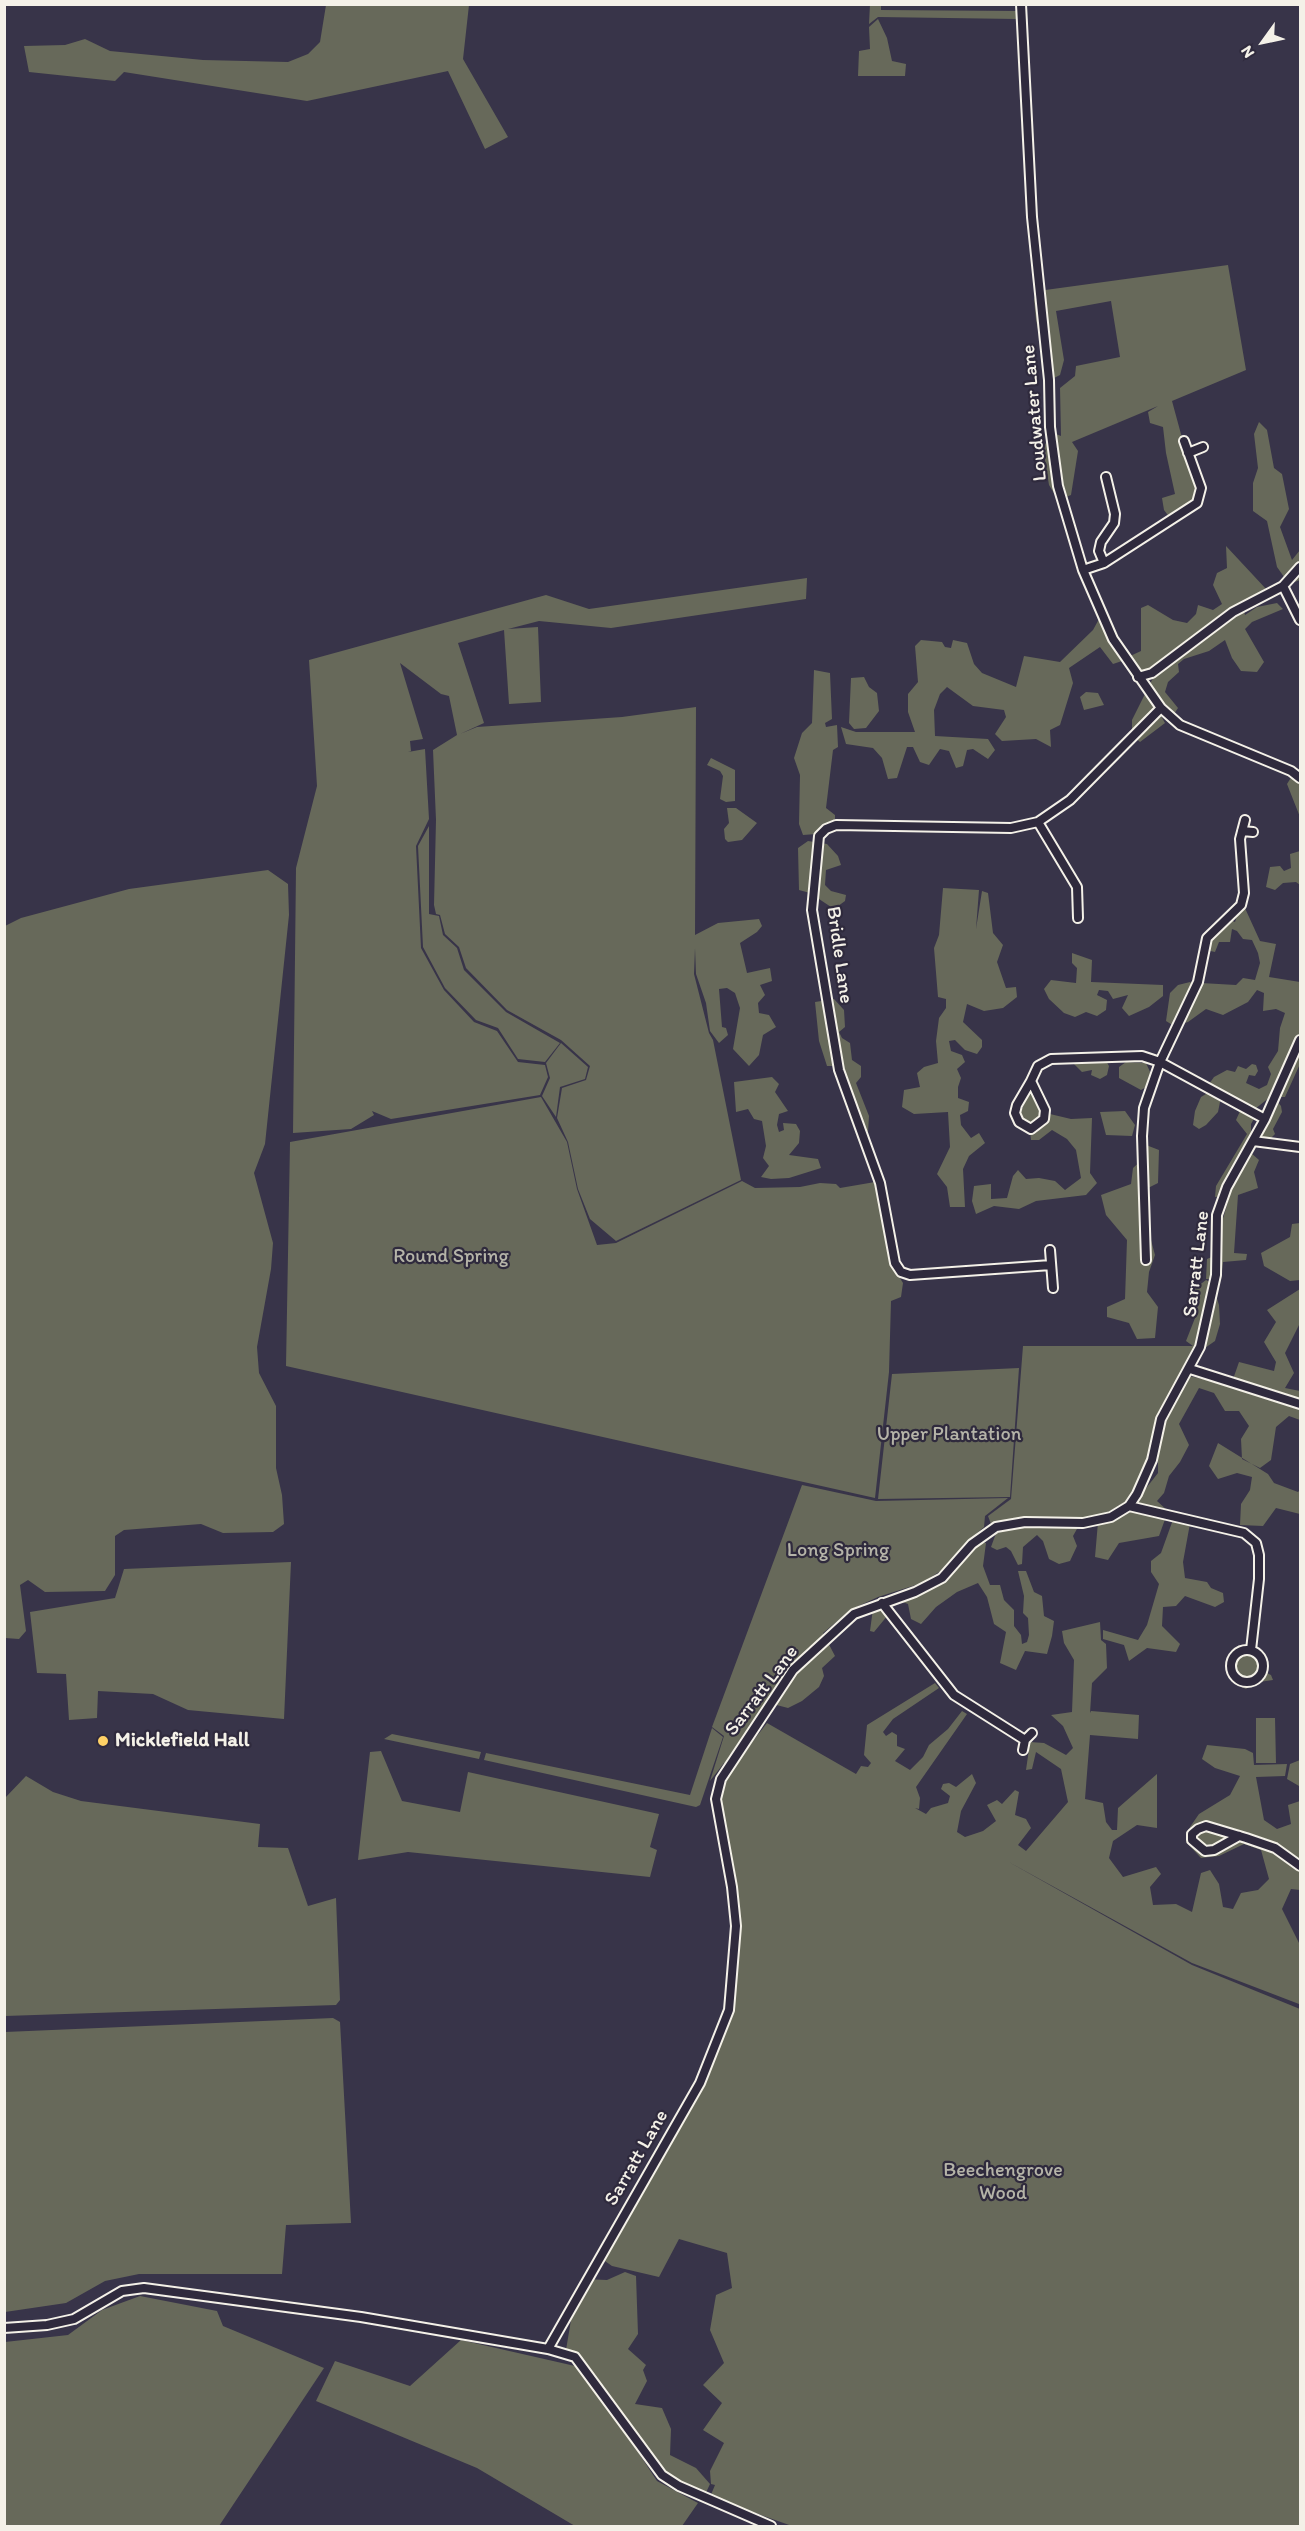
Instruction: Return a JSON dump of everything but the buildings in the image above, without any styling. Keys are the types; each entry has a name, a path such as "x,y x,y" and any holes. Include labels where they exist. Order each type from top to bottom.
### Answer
{"street":[{"name":"Loudwater Lane","path":"1021,4 1032,217 1049,380 1050,427 1058,486 1083,570 1104,622 1138,677"},
{"path":"1083,570 1104,563 1197,503 1201,489 1184,441"},
{"path":"1188,453 1203,447"},
{"path":"1104,563 1100,551 1101,542 1114,523 1115,514 1106,477"},
{"path":"1300,567 1282,586 1233,612 1152,673 1138,677 1161,708 1180,725 1291,771 1300,778"},
{"path":"1282,586 1300,620"},
{"name":"Bridle Lane","path":"1051,1266 910,1275 901,1272 895,1263 880,1183 839,1070 812,910 819,836 836,825 1011,828 1038,822 1070,800 1161,708"},
{"path":"1146,1260 1142,1136 1144,1108 1160,1062 1198,982 1207,938 1241,904 1244,893 1240,857 1245,820"},
{"path":"1038,822 1077,887 1078,918"},
{"path":"1242,831 1253,832"},
{"name":"Sarratt Lane","path":"548,2349 700,2083 729,2010 736,1926 729,1867 716,1799 721,1779 793,1670 854,1614 915,1592 942,1578 972,1544 996,1527 1025,1522 1083,1523 1111,1517 1129,1506 1152,1460 1161,1419 1190,1369 1206,1327 1216,1275 1217,1215 1227,1187 1265,1119 1300,1040"},
{"path":"1031,1081 1046,1110 1044,1119 1031,1129 1018,1122 1017,1105 1038,1066 1052,1059 1142,1056 1160,1062 1265,1119"},
{"path":"1253,1141 1300,1147"},
{"path":"1050,1250 1053,1288"},
{"path":"1190,1369 1300,1404"},
{"path":"1129,1506 1244,1533 1256,1544 1259,1555 1259,1579 1251,1650"},
{"path":"882,1603 954,1695 1025,1740"},
{"path":"1251,1650 1260,1656 1263,1668 1255,1679 1245,1681 1236,1677 1232,1663 1241,1651 1251,1650"},
{"path":"1023,1750 1025,1740 1032,1733"},
{"path":"1239,1836 1214,1850 1205,1851 1192,1840 1192,1834 1206,1826 1239,1836 1275,1848 1300,1866"},
{"path":"4,2328 47,2325 74,2319 122,2291 144,2288 361,2317 548,2349 575,2357 662,2475 696,2494 771,2526"}],"green space":[{"path":"870,4 881,5 881,10 1017,11 1017,19 878,17 869,24"},
{"path":"326,5 469,5 463,59 508,137 485,149 448,71 307,101 124,72 115,81 29,72 24,46 65,45 85,39 110,51 203,60 288,62 308,54 320,42"},
{"path":"878,19 887,38 892,61 906,64 905,76 858,76 859,51 870,49 869,27"},
{"path":"1228,265 1246,370 1172,401 1197,493 1192,504 1170,518 1164,510 1162,498 1175,494 1163,427 1150,423 1148,412 1158,406 1072,442 1078,451 1071,495 1058,500 1049,485 1043,448 1049,438 1056,434 1061,436 1060,388 1075,376 1076,366 1120,357 1111,301 1056,311 1064,360 1060,375 1052,379 1047,371 1036,320 1034,299 1038,291"},
{"path":"1259,422 1267,430 1274,468 1282,474 1289,509 1280,527 1292,560 1300,550 1300,580 1289,584 1277,567 1267,521 1253,511 1253,483 1258,468 1254,434"},
{"path":"1226,546 1267,590 1242,604 1245,615 1257,607 1277,603 1283,609 1252,622 1245,629 1264,662 1257,672 1241,671 1232,658 1225,640 1209,651 1184,659 1178,664 1179,672 1168,682 1165,692 1178,708 1174,714 1163,706 1156,707 1165,723 1140,742 1132,735 1132,720 1154,676 1149,670 1138,670 1128,657 1141,651 1141,608 1148,605 1173,620 1187,623 1196,614 1198,605 1213,610 1222,604 1213,585 1217,573 1227,568"},
{"path":"807,578 806,599 611,628 539,621 508,629 538,627 541,702 509,704 504,630 458,643 484,723 460,734 477,727 622,717 696,707 695,935 718,923 759,919 762,926 740,943 747,973 770,968 772,981 760,985 765,995 758,1003 759,1013 769,1015 776,1027 763,1035 759,1055 749,1066 733,1049 740,1008 735,993 727,988 719,989 722,1027 726,1028 728,1035 719,1043 710,1031 706,1003 696,974 695,948 694,974 709,1033 713,1040 741,1180 616,1241 590,1219 578,1189 568,1142 557,1118 562,1088 586,1080 590,1066 561,1040 507,1010 466,968 459,947 445,934 440,915 436,914 434,905 436,820 433,750 457,735 449,696 441,694 400,663 423,739 410,741 411,751 408,752 425,749 429,819 416,846 421,948 444,990 474,1022 497,1031 518,1062 545,1065 548,1077 540,1095 391,1119 372,1111 374,1115 351,1129 293,1133 296,868 317,786 309,660 546,595 589,609"},
{"path":"1099,619 1109,621 1114,638 1126,655 1122,661 1113,664 1100,647 1069,668 1073,683 1060,725 1050,730 1051,747 1036,739 1002,741 995,734 1006,717 1004,710 973,706 947,687 940,694 934,710 935,736 988,739 995,750 988,759 973,749 967,750 963,766 956,768 949,751 940,749 929,765 920,762 913,747 907,747 897,778 888,779 882,758 873,748 846,744 841,727 856,732 915,732 908,712 908,694 918,682 915,646 921,640 942,642 945,647 951,648 953,640 967,643 974,664 982,673 1016,687 1024,656 1060,662 1093,630"},
{"path":"814,670 830,673 832,719 825,723 826,727 837,725 838,747 833,750 826,808 835,815 835,819 816,834 803,835 799,824 800,775 794,758 802,733 812,723"},
{"path":"864,677 869,687 877,693 879,711 866,728 854,729 849,723 851,678"},
{"path":"1086,692 1098,693 1104,705 1084,710 1080,697"},
{"path":"711,758 735,770 735,801 726,802 720,799 723,776 720,771 707,765"},
{"path":"1292,776 1300,784 1300,817 1287,784"},
{"path":"727,808 736,808 757,823 742,840 728,842 725,839 724,829 729,823"},
{"path":"429,826 429,914 439,916 443,935 457,948 464,970 506,1012 560,1043 545,1062 518,1059 498,1028 476,1020 445,988 423,947 418,846"},
{"path":"808,841 827,844 838,856 841,865 826,870 825,885 831,891 846,895 845,901 834,909 810,893 799,890 798,848"},
{"path":"1300,851 1300,885 1296,882 1283,883 1275,890 1266,887 1270,867 1280,866 1284,871 1291,868 1290,854"},
{"path":"268,870 288,884 289,915 265,1144 254,1173 273,1243 271,1269 257,1347 259,1373 276,1406 276,1468 282,1495 284,1524 273,1532 223,1533 201,1524 124,1530 115,1536 115,1575 105,1591 45,1592 28,1580 20,1585 26,1631 19,1639 5,1638 5,926 21,918 129,889"},
{"path":"943,888 979,890 976,929 982,891 988,893 993,933 1003,945 997,962 1006,988 1016,987 1017,997 1003,1008 984,1011 967,1004 963,1022 982,1040 982,1047 977,1054 965,1050 955,1040 949,1041 951,1051 962,1055 965,1062 957,1069 961,1078 958,1098 969,1102 968,1111 960,1115 961,1125 971,1138 979,1133 985,1143 969,1156 963,1169 965,1207 950,1207 947,1187 937,1174 950,1147 948,1112 914,1114 902,1107 904,1090 920,1087 917,1073 924,1067 938,1063 936,1041 939,1018 946,1008 946,999 938,997 934,948 939,935"},
{"path":"1244,906 1260,941 1276,944 1269,977 1300,982 1300,1064 1285,1097 1270,1097 1255,1109 1209,1084 1214,1077 1227,1070 1235,1072 1238,1066 1246,1069 1252,1064 1256,1065 1258,1071 1255,1076 1249,1075 1246,1083 1259,1089 1267,1085 1271,1074 1268,1067 1278,1051 1280,1028 1285,1013 1276,1009 1263,1011 1264,993 1257,990 1248,1002 1223,1015 1206,1009 1188,1022 1174,1026 1166,1021 1170,993 1178,985 1190,982 1198,989 1201,983 1236,985 1243,978 1255,980 1260,963 1252,940 1243,939 1237,931 1232,929 1230,942 1219,942 1215,952 1206,950 1209,939 1229,919 1235,922 1238,912"},
{"path":"1072,953 1092,960 1091,982 1163,985 1163,996 1149,1007 1129,1016 1122,1008 1128,995 1113,999 1108,991 1099,990 1097,995 1107,1000 1106,1010 1097,1016 1086,1012 1075,1017 1064,1013 1049,999 1044,989 1051,980 1076,983 1077,968 1072,963"},
{"path":"834,999 844,1010 845,1027 839,1032 842,1038 850,1043 852,1060 861,1066 861,1077 856,1083 869,1116 868,1132 856,1124 842,1066 827,1066 819,1041 815,1002"},
{"path":"561,1043 588,1067 585,1079 560,1087 556,1117 542,1096 550,1078 546,1063"},
{"path":"1105,1059 1109,1066 1107,1075 1100,1079 1091,1075 1092,1070 1082,1072 1072,1062"},
{"path":"1126,1062 1146,1063 1151,1074 1148,1086 1141,1090 1119,1078 1119,1067"},
{"path":"772,1077 779,1084 775,1092 788,1111 779,1114 777,1125 779,1132 784,1130 783,1123 796,1124 800,1131 799,1143 789,1155 818,1159 821,1168 789,1178 761,1177 769,1166 763,1158 766,1146 762,1121 754,1119 748,1109 736,1112 734,1082"},
{"path":"1211,1091 1221,1097 1218,1112 1199,1129 1193,1125 1195,1111 1201,1097"},
{"path":"1029,1094 1035,1095 1041,1111 1039,1120 1032,1124 1024,1122 1020,1113"},
{"name":"Round Spring","path":"541,1097 567,1142 577,1189 597,1245 616,1243 742,1181 755,1188 800,1187 820,1183 836,1184 840,1188 875,1182 878,1184 882,1202 880,1208 891,1226 886,1240 888,1253 896,1256 901,1267 898,1275 903,1283 901,1297 891,1301 889,1372 875,1498 286,1366 290,1142"},
{"path":"1276,1100 1282,1112 1273,1129 1275,1134 1269,1140 1263,1137 1260,1131"},
{"path":"1241,1109 1255,1117 1251,1124 1251,1153 1259,1160 1254,1172 1258,1188 1238,1195 1234,1253 1247,1254 1246,1260 1223,1262 1221,1279 1206,1279 1207,1259 1219,1254 1221,1225 1230,1195 1215,1197 1216,1186 1247,1134 1236,1120"},
{"path":"1125,1111 1135,1125 1132,1136 1106,1135 1100,1112"},
{"path":"1050,1114 1071,1119 1092,1118 1090,1173 1097,1183 1086,1195 1036,1201 1019,1209 994,1206 976,1214 972,1201 974,1186 991,1184 991,1199 1007,1198 1013,1176 1018,1170 1026,1179 1039,1178 1055,1181 1065,1190 1081,1178 1076,1150 1067,1139 1052,1130 1039,1140 1031,1140 1030,1131 1039,1123 1047,1122"},
{"path":"1146,1145 1159,1150 1158,1183 1146,1189 1148,1229 1155,1255 1149,1272 1147,1292 1158,1307 1155,1338 1137,1339 1129,1323 1107,1317 1107,1307 1125,1299 1127,1240 1106,1215 1101,1195 1131,1184 1133,1168 1145,1157"},
{"path":"1300,1223 1300,1280 1290,1281 1264,1266 1261,1253 1290,1237 1292,1224"},
{"path":"1206,1280 1212,1283 1219,1305 1220,1324 1215,1341 1202,1350 1157,1419 1148,1458 1135,1491 1125,1502 1108,1512 1082,1520 1073,1536 1077,1546 1070,1561 1059,1564 1049,1559 1043,1541 1037,1535 1023,1547 1022,1564 1018,1565 1011,1551 1006,1547 997,1550 991,1547 999,1525 1064,1519 1025,1518 991,1524 988,1516 1011,1499 1023,1346 1193,1346 1186,1341 1195,1318 1187,1312 1198,1303 1194,1289"},
{"path":"1300,1289 1300,1323 1285,1353 1294,1373 1285,1388 1300,1391 1300,1420 1289,1416 1276,1427 1271,1460 1260,1468 1242,1459 1241,1439 1249,1426 1239,1411 1225,1411 1214,1393 1199,1388 1179,1424 1189,1445 1169,1476 1164,1493 1157,1501 1168,1511 1159,1536 1119,1543 1108,1560 1095,1557 1098,1522 1136,1501 1158,1473 1158,1445 1165,1421 1189,1376 1231,1385 1239,1362 1274,1371 1276,1362 1264,1342 1276,1322 1267,1310"},
{"name":"Upper Plantation","path":"1019,1368 1010,1497 878,1499 892,1374"},
{"path":"1218,1443 1268,1474 1274,1483 1298,1492 1300,1490 1300,1514 1276,1508 1263,1526 1240,1525 1241,1504 1250,1490 1252,1477 1237,1473 1218,1479 1209,1466"},
{"name":"Beechengrove Wood","path":"802,1485 876,1501 1008,1498 985,1516 984,1527 968,1541 957,1556 970,1541 986,1543 983,1566 990,1585 1000,1585 1004,1600 1014,1610 1014,1626 1021,1635 1022,1644 1027,1642 1029,1635 1028,1618 1023,1613 1024,1596 1018,1571 1026,1571 1034,1592 1042,1596 1044,1616 1054,1621 1052,1636 1047,1654 1025,1651 1016,1670 1000,1663 1006,1632 994,1624 987,1597 978,1583 957,1592 936,1607 921,1624 911,1619 908,1604 897,1600 888,1604 888,1615 874,1632 870,1631 874,1601 901,1594 922,1584 942,1570 922,1583 878,1597 852,1609 823,1633 835,1656 822,1668 824,1676 819,1687 802,1701 788,1708 765,1702 759,1711 765,1721 736,1763 767,1723 856,1774 861,1766 868,1767 871,1763 864,1755 867,1725 935,1683 939,1688 893,1719 883,1732 886,1736 892,1732 897,1735 897,1746 905,1749 895,1761 910,1770 923,1757 929,1745 948,1729 962,1711 967,1714 916,1787 920,1798 919,1809 915,1808 926,1814 931,1808 948,1803 950,1796 941,1789 943,1784 949,1783 956,1787 972,1774 976,1783 961,1811 957,1832 965,1837 983,1831 996,1821 987,1805 997,1800 1002,1804 1015,1790 1019,1792 1015,1815 1026,1819 1031,1828 1018,1845 1026,1851 1068,1802 1061,1769 1036,1752 1032,1769 1026,1770 1030,1742 1044,1743 1066,1755 1073,1748 1063,1726 1051,1715 1072,1712 1074,1660 1064,1643 1062,1631 1100,1622 1101,1640 1106,1644 1107,1668 1092,1683 1090,1713 1091,1711 1139,1715 1138,1739 1090,1735 1085,1799 1103,1803 1106,1822 1112,1830 1117,1830 1118,1808 1157,1774 1157,1828 1137,1825 1113,1841 1109,1858 1123,1877 1156,1867 1161,1874 1150,1887 1153,1905 1176,1904 1192,1912 1201,1873 1210,1870 1219,1884 1223,1907 1233,1909 1241,1893 1258,1890 1269,1879 1261,1850 1244,1844 1219,1856 1201,1858 1186,1842 1190,1827 1199,1814 1230,1795 1240,1776 1215,1768 1202,1759 1207,1745 1245,1749 1253,1753 1254,1765 1287,1764 1285,1776 1256,1777 1264,1820 1277,1829 1291,1824 1288,1805 1300,1801 1300,1890 1291,1889 1282,1909 1300,1945 1299,2004 1192,1963 1007,1861 1192,1965 1300,2009 1300,2526 792,2526 710,2497 715,2485 711,2484 710,2471 724,2443 703,2430 722,2403 703,2385 724,2363 710,2330 716,2295 732,2288 727,2253 679,2239 659,2277 612,2266 602,2259 611,2229 626,2203 632,2204 690,2095 715,2057 731,2009 730,1880 720,1800 724,1781 733,1769 724,1763 710,1781 724,1736 712,1727"},
{"path":"1175,1514 1191,1518 1183,1562 1185,1578 1207,1582 1211,1588 1223,1593 1224,1602 1215,1607 1185,1596 1176,1606 1163,1607 1162,1626 1180,1644 1176,1652 1147,1648 1129,1661 1124,1645 1103,1639 1103,1630 1138,1640 1147,1625 1159,1584 1151,1572 1151,1561 1161,1553"},
{"path":"291,1562 284,1719 188,1710 153,1694 98,1691 97,1718 69,1720 66,1674 37,1673 30,1612 115,1598 124,1569"},
{"path":"1255,1655 1260,1661 1260,1670 1271,1675 1273,1680 1252,1683 1246,1689 1235,1684 1235,1661 1240,1656"},
{"path":"1256,1718 1275,1718 1276,1763 1256,1763"},
{"path":"712,1728 723,1737 700,1805 696,1807 484,1760 486,1753 690,1795"},
{"path":"392,1734 481,1752 479,1759 384,1739"},
{"path":"381,1751 402,1801 460,1812 468,1772 659,1814 650,1847 657,1850 650,1877 408,1852 358,1860 370,1752"},
{"path":"1300,1760 1300,1791 1299,1786 1287,1779 1290,1764"},
{"path":"26,1776 53,1792 81,1801 260,1824 258,1847 288,1848 308,1906 336,1898 340,2000 336,2005 5,2016 5,1798"},
{"path":"333,2018 340,2022 351,2223 286,2225 282,2274 139,2274 105,2281 66,2303 5,2312 5,2032"},
{"path":"625,2272 636,2276 638,2334 628,2349 646,2365 643,2370 647,2381 635,2404 662,2408 671,2429 670,2455 696,2468 710,2484 703,2499 659,2475 566,2350 575,2296 584,2279 607,2280"},
{"path":"140,2296 217,2311 223,2326 324,2368 219,2526 5,2526 5,2342 68,2335 102,2310"},
{"path":"461,2340 575,2366 623,2429 657,2481 698,2503 682,2526 575,2526 477,2468 316,2401 335,2361 410,2386"}],"place":[{"name":"Micklefield Hall","path":"103,1741"}],"park label":[{"name":"Long Spring","path":"838,1551"}]}
